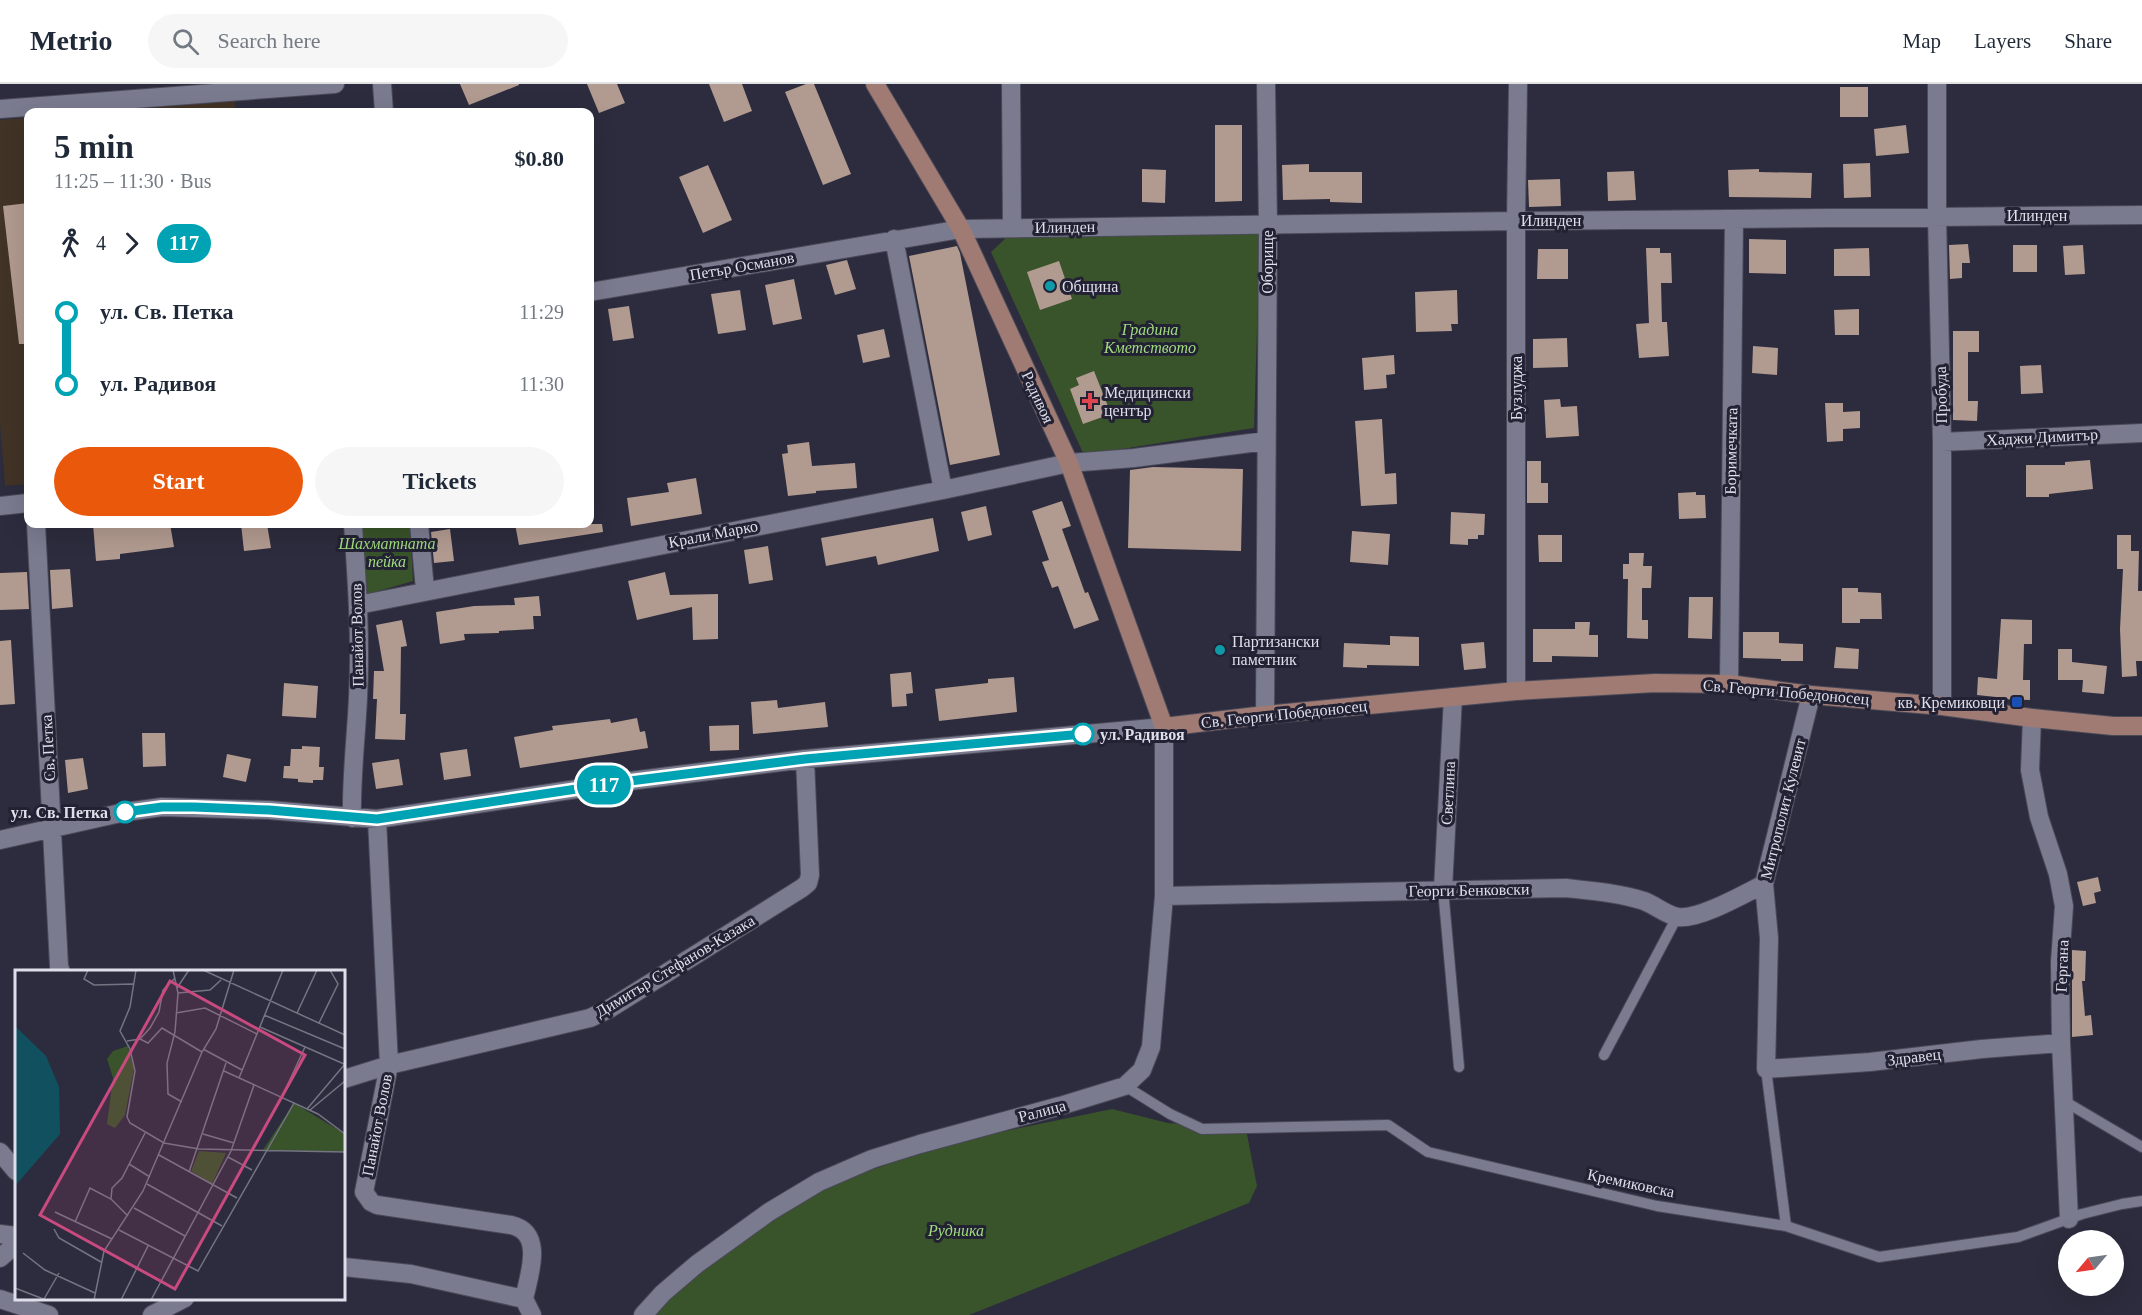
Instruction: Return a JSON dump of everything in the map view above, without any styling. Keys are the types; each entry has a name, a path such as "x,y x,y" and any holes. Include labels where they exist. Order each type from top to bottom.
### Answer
{"street":[{"path":"0,109 334,84"},
{"path":"382,84 384,108"},
{"name":"Радивоя","path":"875,84 961,230 1069,463 1164,727"},
{"path":"1011,84 1012,227"},
{"name":"Оборище","path":"1265,715 1268,225 1266,84"},
{"name":"Бузлуджа","path":"1516,691 1518,84"},
{"name":"Пробуда","path":"1937,84 1937,216 1942,442 1942,706"},
{"name":"Илинден","path":"961,230 1012,227 1516,220 2142,215"},
{"name":"Боримечката","path":"1729,684 1734,219"},
{"name":"Петър Османов","path":"594,291 894,239 961,230"},
{"path":"894,239 943,490"},
{"name":"Хаджи Димитър","path":"1942,442 2142,433"},
{"path":"1069,463 1134,458 1266,441"},
{"name":"Крали Марко","path":"358,604 943,490 1069,463"},
{"path":"0,506 24,503"},
{"name":"Св. Петка","path":"36,528 60,970"},
{"name":"Панайот Волов","path":"352,818 351,776 358,697 358,604 353,528"},
{"path":"419,528 425,590"},
{"name":"Св. Георги Победоносец","path":"0,840 125,812 162,807 269,810 377,819 630,781 805,759 1164,727 1516,691 1655,683 1729,684 1811,695 1942,706 2032,718 2113,726 2142,726"},
{"name":"Митрополит Кулевит","path":"1766,1069 1769,938 1764,884 1811,695"},
{"name":"Светлина","path":"1443,889 1453,697"},
{"name":"Гергана","path":"2032,718 2030,770 2039,817 2058,874 2064,906 2060,962 2061,1043 2069,1219"},
{"path":"1125,1086 1142,1070 1151,1047 1164,896 1164,727"},
{"name":"Димитър Стефанов-Казака","path":"345,1079 389,1065 590,1018 609,1009 802,888 808,883 810,874 805,759"},
{"name":"Панайот Волов","path":"377,819 389,1065 364,1187 367,1197 376,1205 511,1225 525,1231 532,1246 528,1307"},
{"path":"1677,917 1704,912 1764,884"},
{"name":"Георги Бенковски","path":"1164,896 1566,888 1607,892 1646,902 1677,917"},
{"name":"Здравец","path":"1766,1069 1870,1062 1982,1049 2061,1043"},
{"name":"Ралица","path":"644,1315 663,1293 697,1264 769,1212 819,1182 872,1159 1125,1086"},
{"path":"0,1152 15,1170"},
{"path":"0,1234 15,1236"},
{"path":"0,1258 15,1245"},
{"path":"345,1268 411,1274 528,1307"},
{"path":"0,1299 49,1315"},
{"path":"152,1315 183,1300"}],"lane":[{"path":"1443,889 1459,1067"},
{"path":"1604,1055 1677,917"},
{"path":"1766,1069 1786,1226"},
{"name":"Кремиковска","path":"1125,1086 1170,1114 1202,1129 1388,1125 1428,1152 1657,1206 1786,1226 1879,1257 2018,1237 2069,1219 2122,1204 2142,1201"},
{"path":"2064,1101 2142,1147"}],"shaded area":[{"path":"235,101 236,108 145,108"},
{"path":"24,118 24,484 5,486 0,423 0,120"}],"green space":[{"name":"Градина Кметството","path":"1260,232 1254,428 1084,455 991,252 1007,237"},
{"name":"Шахматната пейка","path":"362,528 410,528 413,581 365,595"},
{"name":"Рудника","path":"1112,1109 1168,1123 1246,1129 1257,1186 1249,1203 969,1315 653,1315 666,1298 762,1225 841,1180 957,1141"}],"building":[{"path":"460,84 519,84 519,85 469,105"},
{"path":"587,84 617,84 625,103 599,113"},
{"path":"709,84 742,84 752,111 724,122"},
{"path":"806,84 814,84 851,174 823,185 785,92"},
{"path":"1840,87 1868,87 1868,117 1840,117"},
{"path":"1215,125 1242,125 1242,201 1215,202"},
{"path":"1906,125 1909,153 1876,156 1874,129"},
{"path":"1870,163 1871,197 1844,198 1843,164"},
{"path":"1309,164 1309,172 1362,172 1362,203 1330,202 1330,199 1283,200 1282,165"},
{"path":"708,165 732,220 703,233 679,177"},
{"path":"1142,169 1166,170 1165,203 1142,202"},
{"path":"1759,169 1759,172 1812,173 1811,198 1729,197 1728,170"},
{"path":"1634,171 1636,200 1608,201 1607,172"},
{"path":"1560,179 1561,206 1529,207 1528,180"},
{"path":"24,203 24,344 19,344 3,206"},
{"path":"1749,239 1786,240 1786,274 1749,273"},
{"path":"1968,244 1970,263 1962,263 1962,278 1950,279 1949,245"},
{"path":"2013,245 2037,245 2037,272 2013,272"},
{"path":"2083,245 2085,274 2065,275 2063,246"},
{"path":"957,246 1000,455 950,465 909,256"},
{"path":"1646,248 1660,248 1660,253 1671,253 1672,283 1661,283 1662,322 1667,322 1669,356 1639,358 1636,324 1649,323"},
{"path":"1869,248 1870,276 1834,276 1834,249"},
{"path":"1538,249 1568,249 1568,279 1537,279"},
{"path":"847,260 856,289 835,295 826,265"},
{"name":"Община","path":"1059,261 1072,299 1040,310 1027,272"},
{"path":"794,279 802,319 773,325 765,285"},
{"path":"740,290 746,330 718,334 711,294"},
{"path":"1457,290 1458,324 1451,324 1452,331 1416,332 1415,292"},
{"path":"629,306 634,338 613,341 608,309"},
{"path":"1859,309 1859,335 1835,335 1834,310"},
{"path":"884,329 890,357 863,363 857,335"},
{"path":"1953,331 1979,331 1979,352 1968,352 1968,401 1978,401 1977,421 1953,420"},
{"path":"1567,338 1568,367 1533,368 1533,339"},
{"path":"1753,346 1778,348 1777,375 1752,373"},
{"path":"1394,355 1395,374 1386,375 1387,388 1364,390 1362,358"},
{"path":"2041,365 2043,393 2021,394 2020,366"},
{"name":"Медицински център","path":"1094,371 1111,414 1083,424 1070,389 1079,385 1076,378"},
{"path":"1560,399 1561,407 1577,406 1579,436 1546,438 1544,400"},
{"path":"1825,403 1843,403 1843,412 1860,411 1860,428 1843,429 1843,441 1827,442"},
{"path":"1382,419 1385,474 1396,473 1397,504 1361,506 1355,421"},
{"path":"809,442 812,466 855,463 857,488 788,496 782,454 788,453 787,445"},
{"path":"2090,460 2093,489 2049,494 2049,497 2026,497 2026,465 2065,465 2065,462"},
{"path":"1527,461 1541,461 1541,483 1548,483 1548,503 1527,503"},
{"path":"1153,467 1243,469 1241,551 1128,548 1130,470"},
{"path":"696,478 702,514 631,526 627,498 669,492 667,483"},
{"path":"1696,492 1696,495 1705,495 1706,518 1679,519 1678,493"},
{"path":"1062,501 1071,526 1062,529 1085,593 1088,592 1099,620 1074,629 1058,586 1052,588 1042,562 1049,560 1032,511"},
{"path":"986,506 992,535 968,541 961,512"},
{"path":"1451,512 1485,514 1484,535 1478,535 1478,539 1468,539 1468,545 1450,544"},
{"path":"933,518 939,551 878,565 876,556 826,566 821,538"},
{"path":"594,524 602,524 603,532 519,545 516,528 594,528"},
{"path":"93,528 171,528 174,547 120,554 120,559 96,561"},
{"path":"241,528 268,528 271,548 244,551"},
{"path":"450,529 454,561 434,563 431,532"},
{"path":"1352,531 1390,534 1388,565 1350,562"},
{"path":"1538,535 1562,535 1562,562 1539,562"},
{"path":"2117,535 2131,535 2131,551 2139,551 2138,591 2142,591 2142,661 2136,661 2137,676 2122,677 2120,629 2123,569 2117,569"},
{"path":"768,546 773,580 749,584 744,550"},
{"path":"1629,553 1644,553 1643,566 1652,566 1651,588 1642,588 1642,620 1648,620 1648,639 1627,638 1628,579 1623,579 1623,564 1629,564"},
{"path":"70,569 73,607 52,609 50,570"},
{"path":"27,572 29,609 0,610 0,573"},
{"path":"665,572 670,595 718,594 718,639 693,640 692,607 637,620 628,581"},
{"path":"1842,588 1858,588 1858,592 1881,593 1882,619 1860,619 1860,623 1842,623"},
{"path":"539,596 541,616 533,616 534,629 464,634 465,640 440,644 436,612 474,606 515,605 514,598"},
{"path":"1689,597 1713,597 1712,639 1688,638"},
{"path":"2001,619 2032,620 2032,644 2024,644 2023,680 2030,680 2030,700 1996,699 1996,697 1977,695 1978,677 1997,679"},
{"path":"402,620 407,646 401,647 400,714 406,714 405,740 375,739 377,699 373,699 374,671 384,671 376,625"},
{"path":"1575,622 1590,622 1589,635 1598,635 1598,657 1552,656 1552,662 1533,662 1533,629 1575,629"},
{"path":"1743,632 1779,632 1779,643 1803,644 1803,661 1743,658"},
{"path":"1390,636 1419,637 1419,666 1343,667 1344,643 1390,645"},
{"path":"11,640 15,704 0,705 0,641"},
{"path":"1484,642 1486,668 1464,670 1461,644"},
{"path":"1836,647 1859,649 1858,669 1834,668"},
{"path":"2058,649 2072,649 2072,662 2107,666 2104,694 2082,692 2083,680 2058,680"},
{"path":"911,672 913,693 906,694 907,706 892,707 890,674"},
{"path":"1014,677 1017,712 939,721 935,689 988,683 988,679"},
{"path":"284,683 318,686 316,718 282,716"},
{"path":"777,700 778,708 825,702 828,727 753,734 751,702"},
{"path":"637,718 640,732 645,731 648,748 520,768 514,737 553,730 552,726 610,719 611,723"},
{"path":"739,725 739,750 710,751 709,726"},
{"path":"142,733 165,733 166,766 143,767"},
{"path":"302,746 320,747 319,767 324,767 323,780 313,780 313,783 283,778 284,766 290,766 291,749 302,749"},
{"path":"467,749 471,776 444,780 440,753"},
{"path":"227,754 251,759 246,782 223,777"},
{"path":"83,758 88,789 68,793 65,760"},
{"path":"399,759 403,785 376,789 372,763"},
{"path":"2098,877 2101,891 2094,893 2096,903 2083,906 2077,882"},
{"path":"2072,950 2086,951 2085,981 2082,981 2085,1016 2091,1015 2093,1035 2072,1037"}],"bus line":[{"name":"117","path":"125,812 162,807 194,807 269,810 377,819 630,781 805,759 1083,734"}],"place":[{"name":"Община","path":"1050,286"},
{"name":"Медицински център","path":"1090,401"},
{"name":"Партизански паметник","path":"1220,650"},
{"name":"кв. Кремиковци","path":"2017,702"},
{"name":"ул. Радивоя","path":"1083,734"},
{"name":"ул. Св. Петка","path":"125,812"}]}
